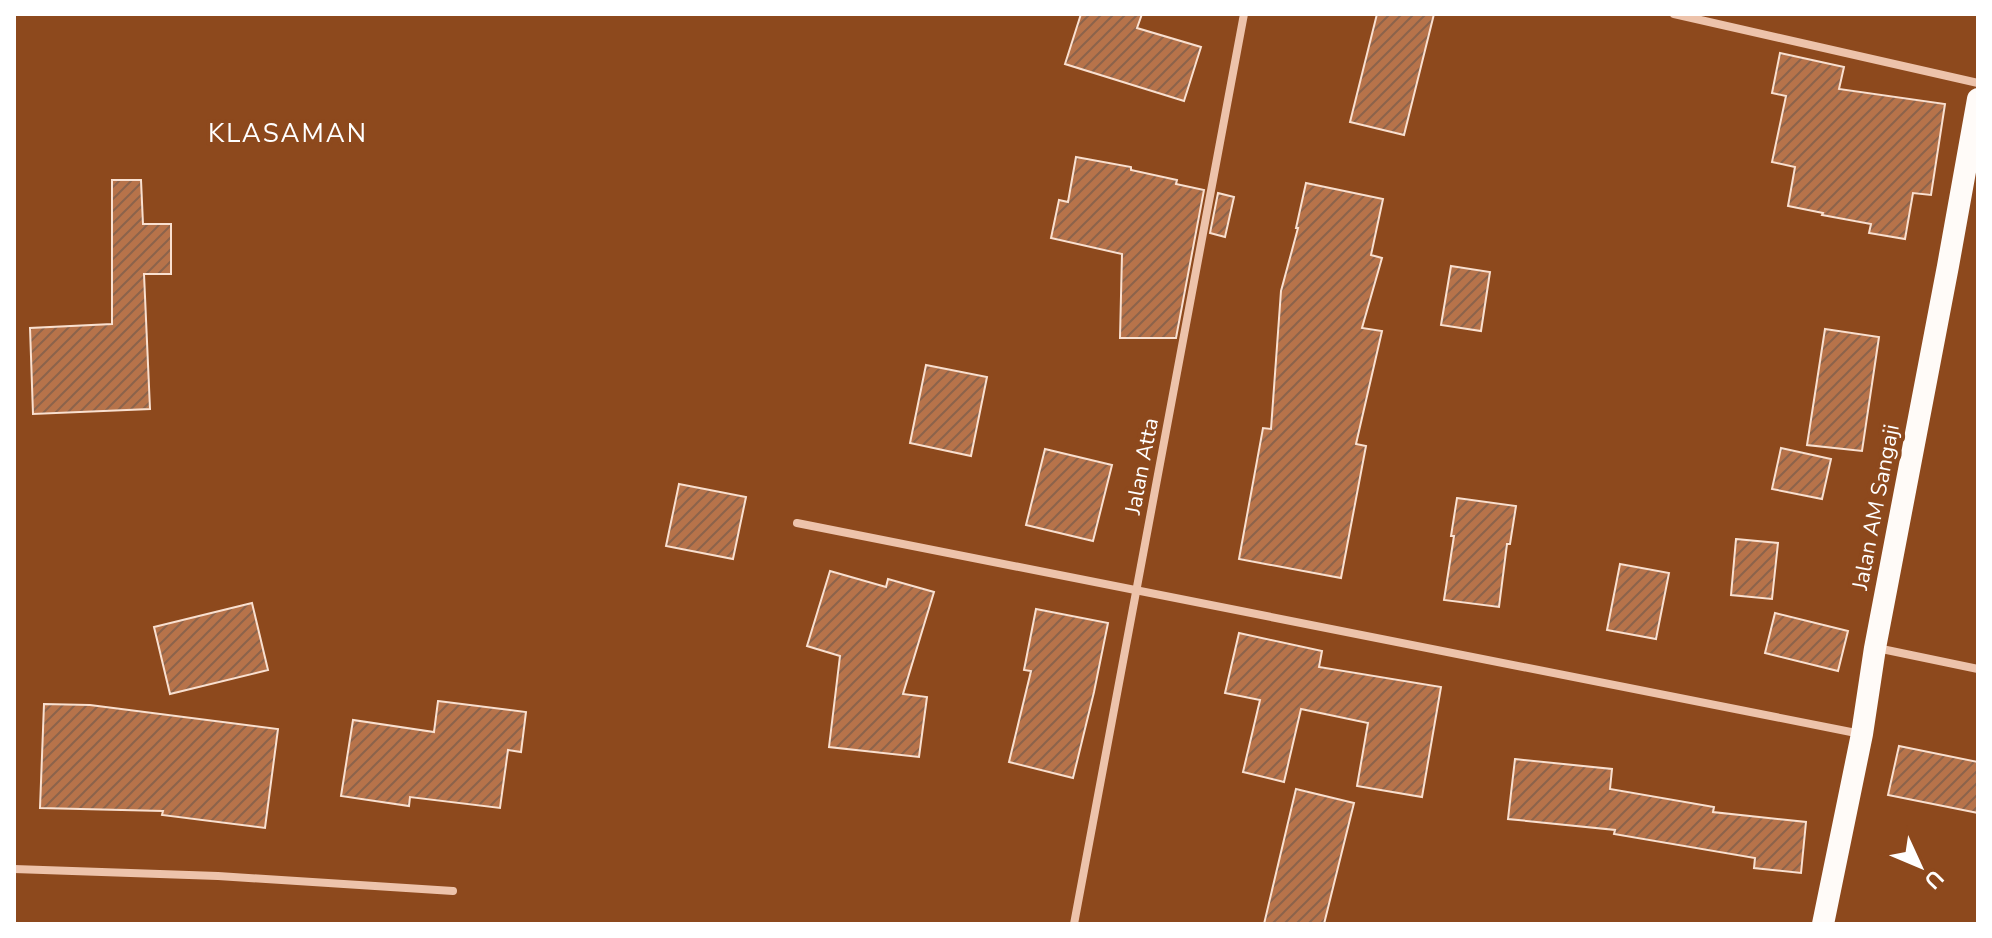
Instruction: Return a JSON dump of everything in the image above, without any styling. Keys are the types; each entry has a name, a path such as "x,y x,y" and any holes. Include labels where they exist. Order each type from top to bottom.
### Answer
{"highway":[{"name":"Jalan AM Sangaji","path":"1823,924 1862,734 1875,648 1978,99"}],"street":[{"name":"Jalan Atta","path":"1074,924 1244,14"},
{"path":"1674,14 1978,83"},
{"path":"797,523 1862,734"},
{"path":"1875,648 1978,669"},
{"path":"14,869 218,876 453,891"}],"building":[{"path":"1081,14 1142,14 1137,28 1201,47 1184,101 1065,64"},
{"path":"1377,14 1434,14 1404,135 1350,122"},
{"path":"1780,53 1844,67 1839,89 1945,104 1931,195 1913,193 1905,239 1869,233 1871,224 1788,206 1795,167 1772,162 1786,96 1772,93"},
{"path":"1076,157 1131,167 1131,170 1177,180 1176,184 1204,190 1176,338 1120,338 1122,254 1051,238 1059,200 1068,202"},
{"path":"112,180 141,180 143,224 171,224 171,274 144,274 150,409 33,414 30,328 112,324"},
{"path":"1306,183 1383,199 1371,255 1382,258 1362,328 1382,331 1356,444 1366,446 1341,578 1239,559 1263,428 1271,429 1281,291"},
{"path":"1218,193 1234,197 1225,237 1210,233"},
{"path":"1451,266 1490,272 1481,331 1441,325"},
{"path":"1825,329 1879,337 1862,451 1807,445"},
{"path":"926,365 987,377 971,456 910,443"},
{"path":"1781,448 1831,459 1822,499 1772,489"},
{"path":"1045,449 1112,465 1093,541 1026,525"},
{"path":"679,484 746,497 733,559 666,546"},
{"path":"1457,498 1516,506 1510,544 1507,544 1499,607 1444,600"},
{"path":"1736,539 1778,543 1772,599 1731,595"},
{"path":"1620,564 1669,573 1656,639 1607,630"},
{"path":"830,571 886,587 888,579 934,592 903,694 927,697 919,757 829,747 840,656 807,646"},
{"path":"252,603 268,670 170,694 154,627"},
{"path":"1036,609 1108,623 1073,778 1009,762 1031,671 1024,670"},
{"path":"1775,613 1848,631 1838,671 1765,653"},
{"path":"1239,633 1322,651 1319,667 1441,687 1422,797 1357,786 1368,723 1301,709 1284,782 1243,772 1260,700 1225,693"},
{"path":"438,701 526,712 521,752 508,750 500,808 410,797 409,806 341,796 353,720 434,732"},
{"path":"44,704 90,705 278,729 265,828 162,815 163,811 40,808"},
{"path":"1899,746 1978,762 1978,813 1888,795"},
{"path":"1515,759 1612,769 1610,789 1714,807 1713,812 1806,822 1801,873 1754,868 1755,858 1614,834 1615,830 1508,819"},
{"path":"1296,789 1354,803 1324,924 1264,924"}],"district":[{"name":"KLASAMAN","path":"288,133"}]}
